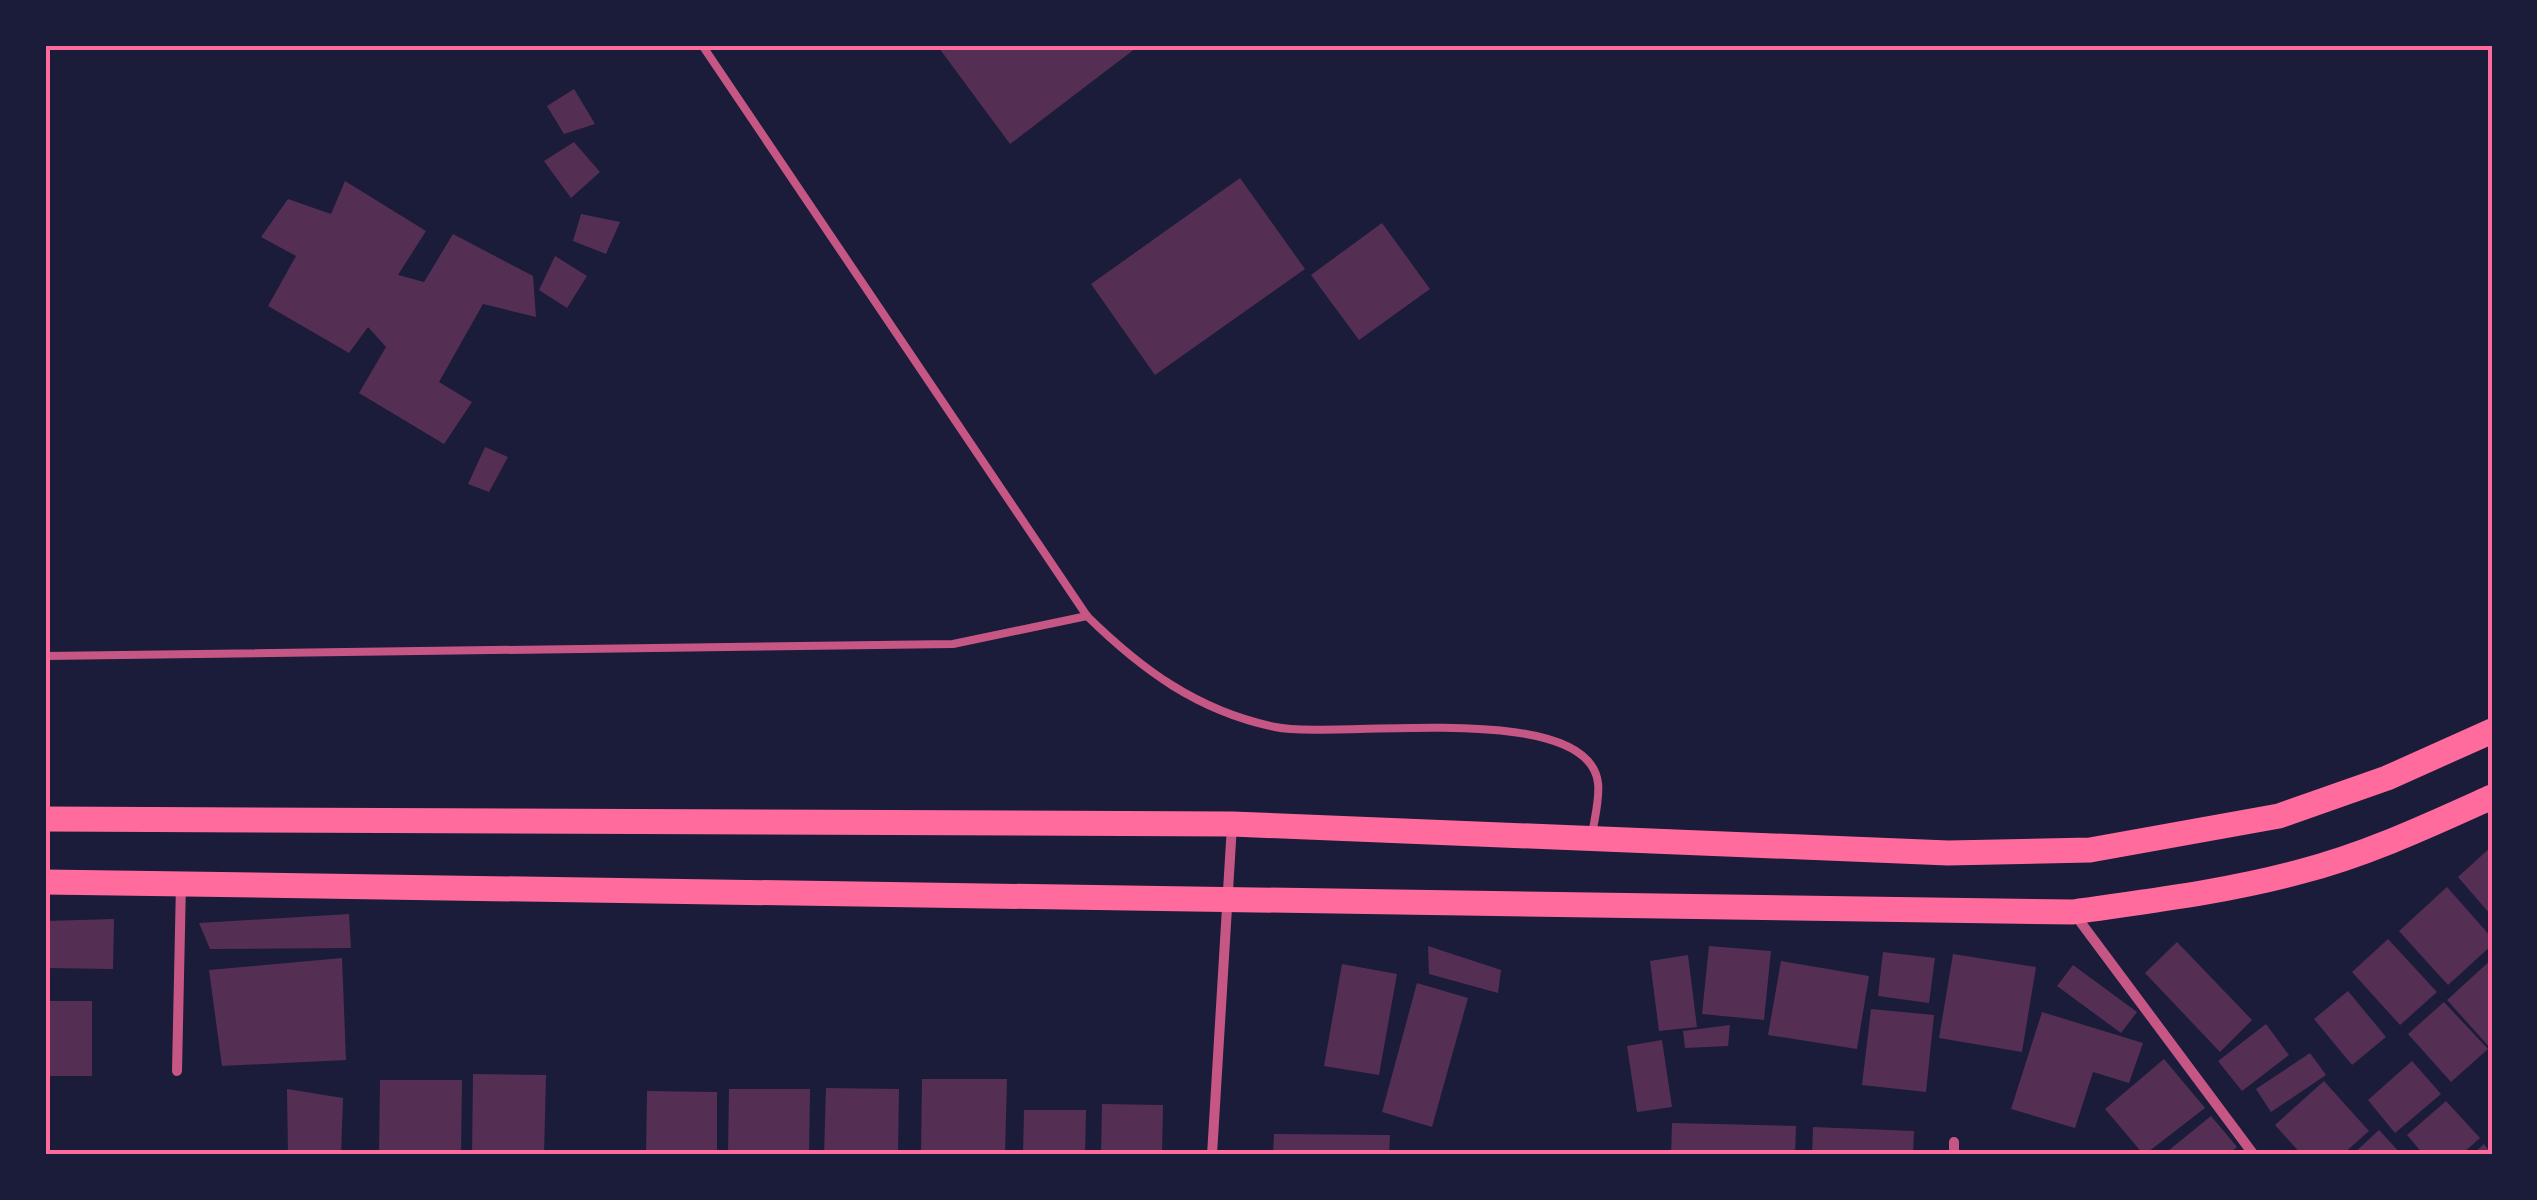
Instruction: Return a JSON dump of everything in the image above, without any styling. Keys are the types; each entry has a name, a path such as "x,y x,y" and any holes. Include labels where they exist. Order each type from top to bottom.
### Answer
{"main road":[{"path":"45,819 1232,824 1592,836 1948,854 2090,850 2279,816 2387,778 2492,731"},
{"path":"45,882 1230,896 2073,912 2189,895 2301,872 2413,832 2492,797"}],"street":[{"path":"1212,1155 1232,824"},
{"path":"177,1071 181,882"},
{"path":"2073,912 2254,1155"},
{"path":"1954,1142 1954,1155"}],"lane":[{"path":"702,45 1087,616 1150,674 1230,715 1280,728 1508,729 1548,735 1586,759 1598,781 1592,836"},
{"path":"45,656 953,644 1087,616"}],"building":[{"path":"1140,45 1010,144 939,48"},
{"path":"574,89 595,124 564,134 547,106"},
{"path":"574,142 600,172 571,198 544,161"},
{"path":"1240,178 1305,269 1155,375 1091,284"},
{"path":"345,181 426,231 398,275 424,282 453,234 533,276 536,317 483,304 439,382 472,402 444,444 359,393 386,347 368,327 349,353 268,306 296,256 261,237 288,199 331,214"},
{"path":"581,214 620,222 606,254 573,241"},
{"path":"1382,223 1430,289 1359,340 1311,275"},
{"path":"555,256 587,276 567,308 539,290"},
{"path":"485,447 508,457 489,492 468,484"},
{"path":"2492,846 2492,912 2490,914 2458,877"},
{"path":"2447,887 2492,938 2492,945 2448,985 2399,931"},
{"path":"349,914 351,948 210,949 199,923"},
{"path":"114,919 113,969 45,968 45,921"},
{"path":"2388,939 2437,992 2400,1025 2352,972"},
{"path":"2177,942 2252,1020 2220,1052 2145,973"},
{"path":"1428,946 1501,970 1498,993 1429,974"},
{"path":"1709,946 1771,951 1764,1020 1702,1014"},
{"path":"1883,952 1935,958 1929,1003 1878,996"},
{"path":"1953,954 2036,967 2022,1052 1939,1038"},
{"path":"1688,955 1697,1027 1659,1031 1650,961"},
{"path":"342,958 346,1060 222,1066 209,970"},
{"path":"2492,959 2492,1050 2447,1000"},
{"path":"1781,961 1869,976 1857,1049 1768,1035"},
{"path":"1342,964 1397,974 1379,1075 1324,1066"},
{"path":"2073,965 2137,1012 2121,1033 2057,986"},
{"path":"1417,983 1468,998 1432,1127 1382,1112"},
{"path":"2348,991 2386,1037 2352,1065 2314,1019"},
{"path":"45,1001 92,1001 92,1076 45,1076"},
{"path":"2444,1002 2488,1049 2451,1082 2408,1034"},
{"path":"1871,1009 1934,1015 1926,1092 1862,1085"},
{"path":"2042,1012 2143,1043 2129,1083 2093,1072 2075,1128 2011,1109"},
{"path":"2266,1024 2289,1055 2242,1091 2218,1061"},
{"path":"1730,1025 1728,1046 1685,1048 1683,1031"},
{"path":"1662,1040 1672,1107 1637,1112 1627,1046"},
{"path":"2310,1053 2326,1075 2271,1112 2256,1089"},
{"path":"2164,1059 2205,1108 2144,1155 2105,1109"},
{"path":"2412,1061 2441,1094 2395,1133 2368,1100"},
{"path":"473,1074 546,1075 544,1155 472,1155"},
{"path":"922,1079 1007,1079 1005,1155 921,1155"},
{"path":"380,1080 462,1080 461,1155 379,1155"},
{"path":"2324,1081 2369,1131 2342,1155 2302,1155 2275,1125"},
{"path":"826,1088 899,1089 898,1155 824,1155"},
{"path":"287,1089 343,1098 341,1155 288,1155"},
{"path":"729,1089 810,1089 809,1155 728,1155"},
{"path":"647,1091 717,1092 717,1155 646,1155"},
{"path":"2446,1101 2480,1138 2461,1155 2424,1155 2407,1135"},
{"path":"1102,1104 1163,1105 1162,1155 1101,1155"},
{"path":"1024,1110 1086,1110 1085,1155 1023,1155"},
{"path":"2211,1116 2237,1147 2227,1155 2163,1155"},
{"path":"1672,1123 1796,1126 1795,1155 1671,1155"},
{"path":"1813,1127 1914,1131 1913,1155 1812,1155"},
{"path":"2379,1130 2402,1155 2352,1155"},
{"path":"1274,1134 1390,1135 1389,1155 1273,1155"},
{"path":"2484,1144 2492,1155 2472,1155"}]}
